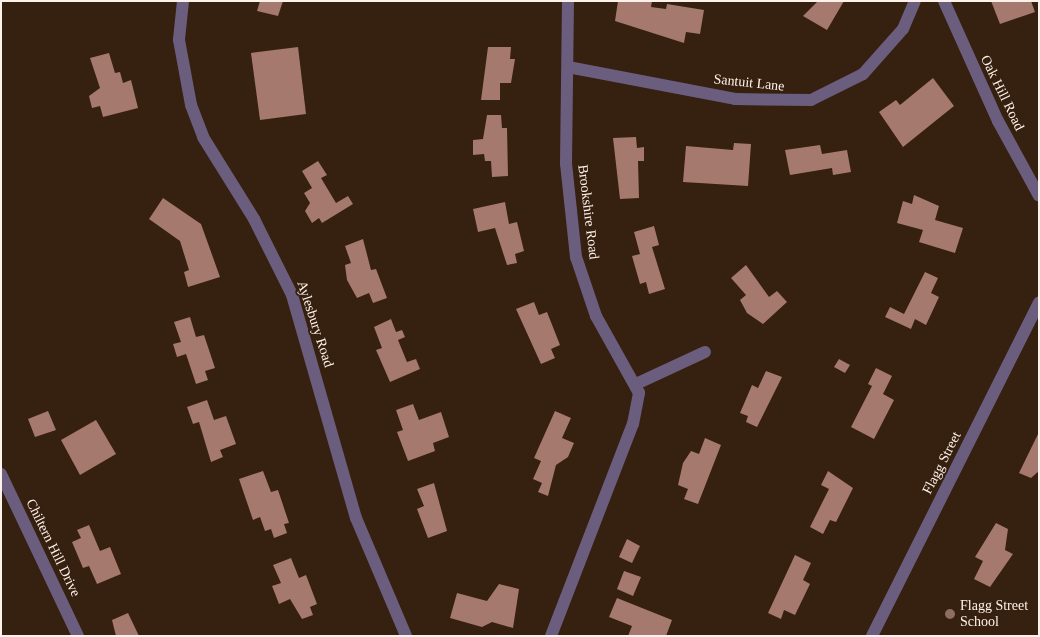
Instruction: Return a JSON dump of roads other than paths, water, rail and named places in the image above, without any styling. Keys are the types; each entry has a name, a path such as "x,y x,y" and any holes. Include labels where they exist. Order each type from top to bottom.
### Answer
{"street":[{"name":"Aylesbury Road","path":"183,1 179,40 191,106 203,137 254,219 292,295 356,518 406,636"},
{"name":"Brookshire Road","path":"568,1 566,164 576,257 596,316 636,384"},
{"name":"Santuit Lane","path":"568,67 735,99 811,100 863,74 903,29 915,1"},
{"name":"Oak Hill Road","path":"944,1 998,121 1039,196"},
{"name":"Flagg Street","path":"872,636 1039,303"},
{"path":"551,636 633,424 636,384 704,352"},
{"name":"Chiltern Hill Drive","path":"1,474 78,636"}],"place":[{"name":"Flagg Street School","path":"950,614"}]}
